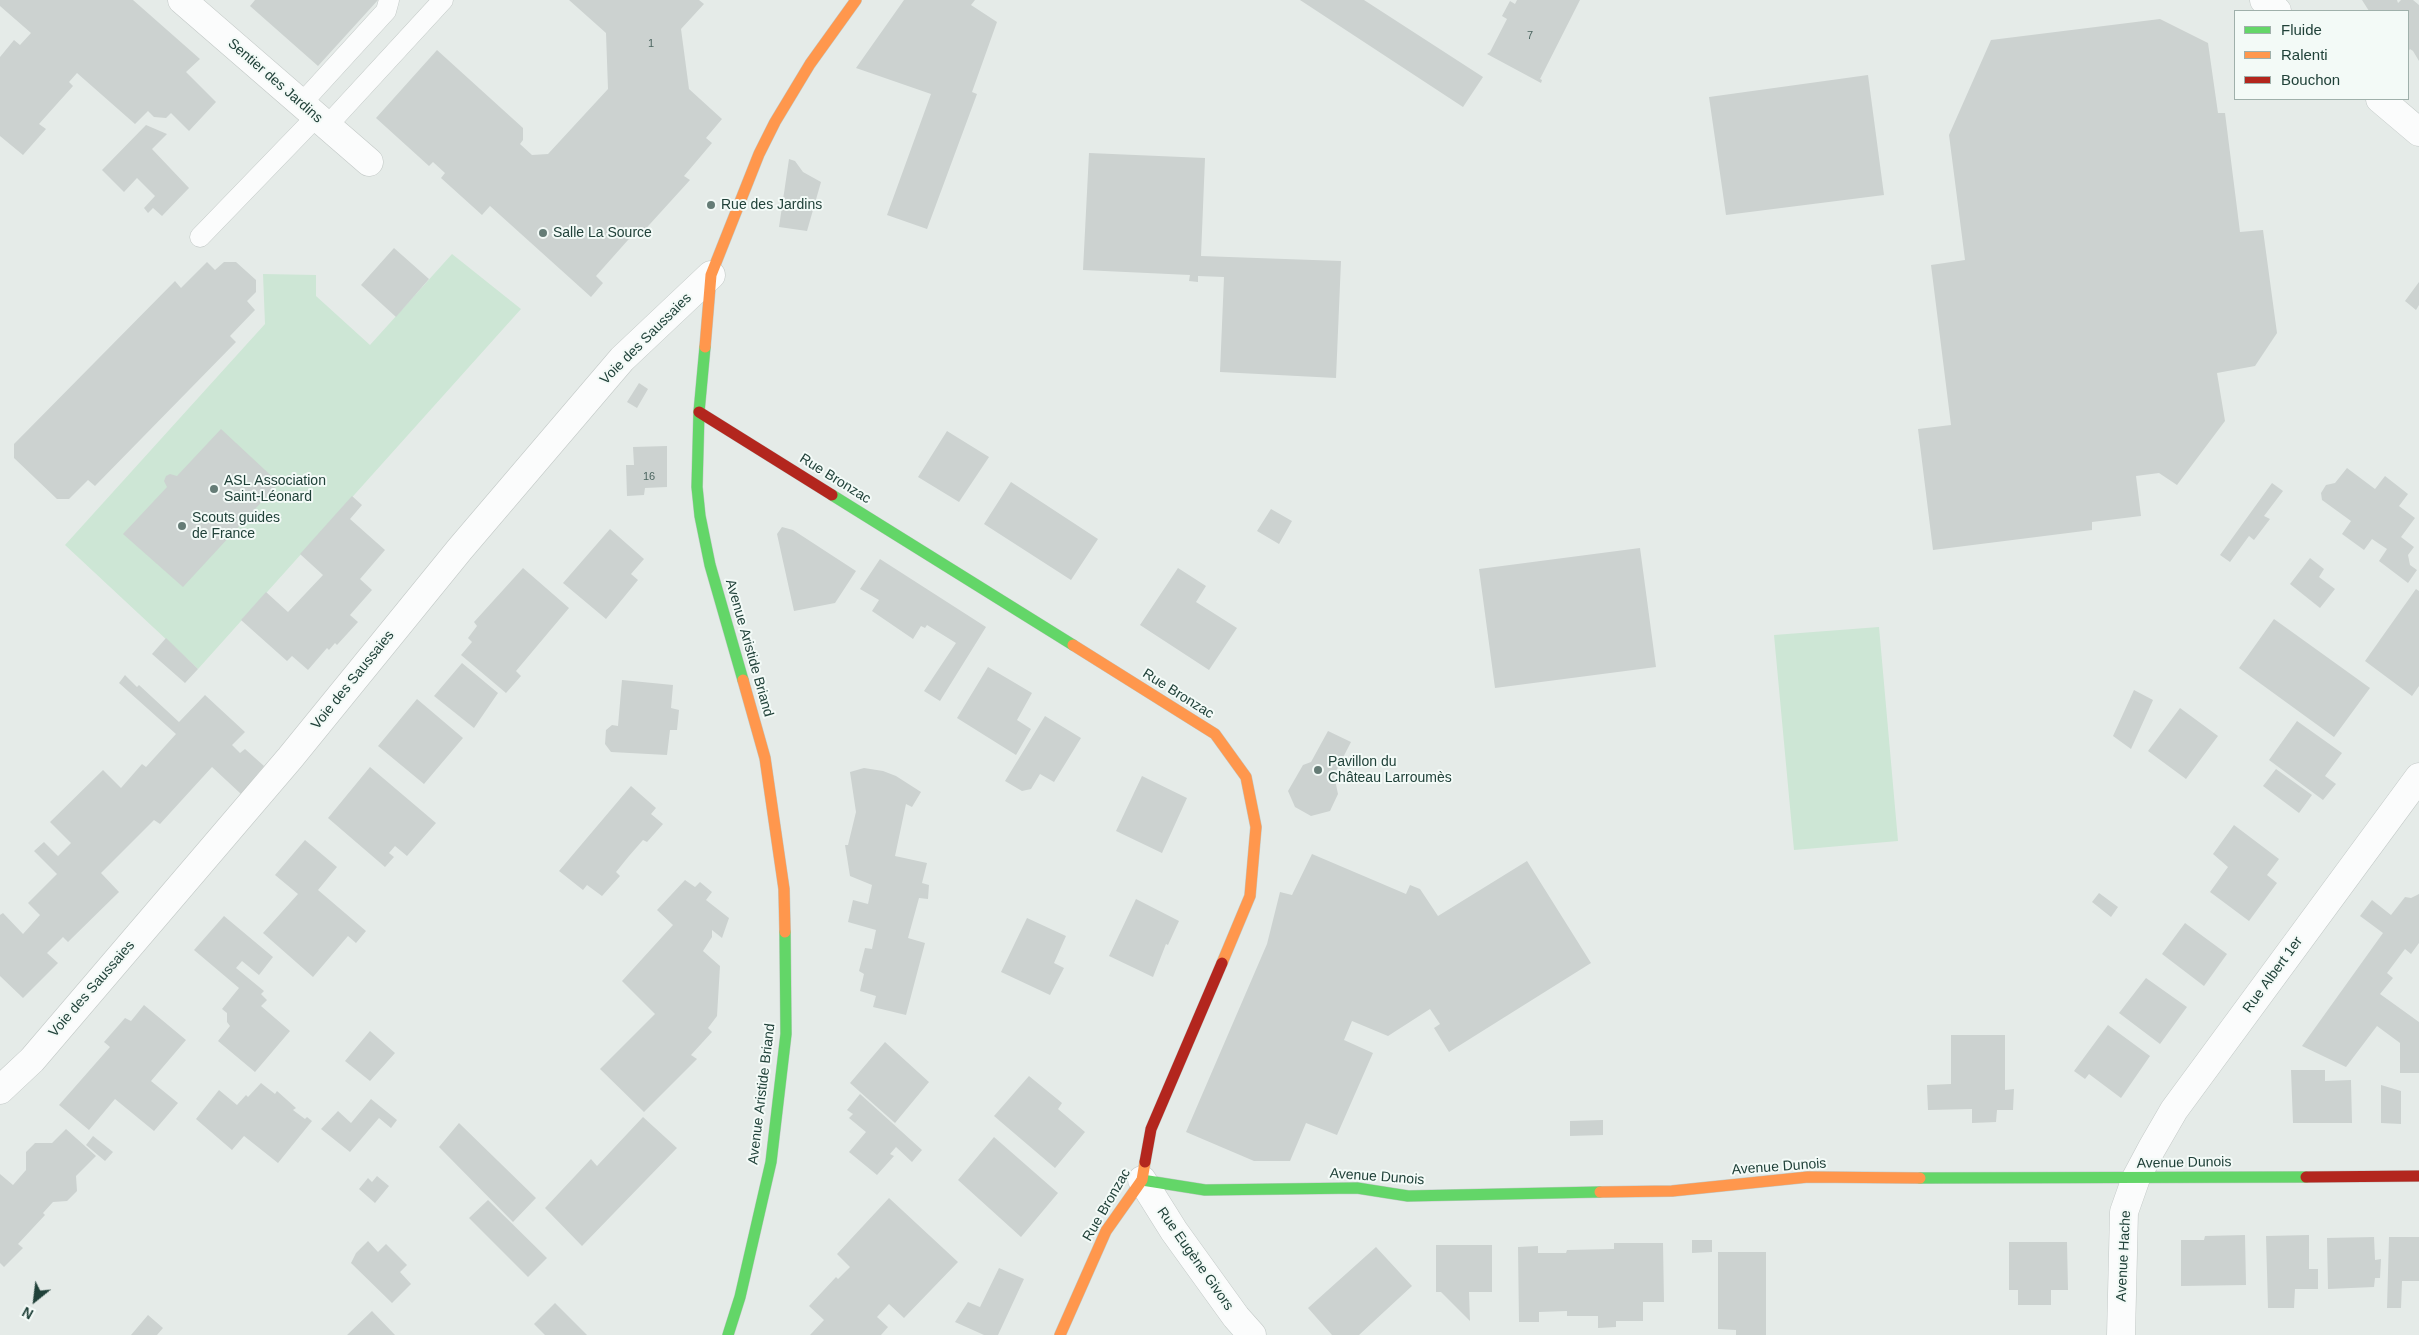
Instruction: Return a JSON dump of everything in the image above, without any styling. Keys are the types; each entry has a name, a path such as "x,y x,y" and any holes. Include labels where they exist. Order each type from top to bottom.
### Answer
{"street":[{"name":"Sentier des Jardins","path":"182,0 369,162"},
{"path":"2264,0 2277,10"},
{"name":"Avenue Aristide Briand","path":"728,1335 740,1297 771,1162 786,1034 784,889 765,758 710,565 700,516 697,487 698,412 712,275 763,146 846,4"},
{"path":"2381,100 2419,132"},
{"name":"Voie des Saussaies","path":"0,1090 32,1060 290,758 460,549 622,359 712,275"},
{"name":"Rue Bronzac","path":"698,412 1215,734 1246,777 1256,827 1250,896 1151,1129 1142,1180 1106,1231 1060,1335"},
{"name":"Rue Albert 1er","path":"2136,1178 2174,1110 2419,777"},
{"name":"Avenue Dunois","path":"1142,1180 1205,1190 1357,1188 1408,1196 1672,1191 1808,1177 2136,1178 2419,1176"},
{"name":"Avenue Hache","path":"2121,1335 2124,1212 2136,1178"},
{"name":"Rue Eugène Givors","path":"1142,1180 1174,1231 1236,1317 1252,1335"}],"lane":[{"path":"315,116 386,11 389,0"},
{"path":"200,237 315,116 443,0"}],"green space":[{"path":"452,254 521,309 198,669 65,545 265,324 263,274 316,275 316,296 370,345"},
{"path":"1879,627 1898,841 1794,850 1774,635"}],"building":[{"path":"0,0 133,0 200,59 186,72 216,102 189,131 171,113 166,118 154,117 148,111 135,124 77,73 69,82 73,86 39,124 46,129 23,155 0,136 0,57 14,40 20,45 31,33 0,6"},
{"path":"255,0 378,0 318,66 250,6"},
{"path":"569,0 699,0 704,4 681,29 689,89 722,119 706,138 712,143 684,176 690,180 640,235 636,231 596,276 603,283 591,297 490,206 482,215 441,178 445,173 433,162 429,166 376,118 437,50 523,128 523,140 520,144 532,155 548,154 608,89 606,33"},
{"path":"904,0 975,0 971,5 997,22 972,92 977,94 927,229 887,215 931,94 856,68"},
{"path":"1300,0 1364,0 1483,77 1463,107"},
{"path":"1517,0 1580,0 1540,79 1542,80 1541,83 1487,54 1490,52 1507,19 1502,16 1510,1 1515,4"},
{"path":"2362,0 2397,0 2398,3 2401,0 2413,0 2419,5 2419,61 2413,51 2410,49 2409,50 2409,10 2368,10"},
{"path":"2160,19 2208,43 2218,113 2225,113 2240,232 2263,230 2277,333 2255,366 2217,373 2225,421 2177,485 2159,473 2136,476 2141,516 2092,522 2092,530 1933,550 1918,429 1951,425 1931,265 1965,260 1949,135 1991,40"},
{"path":"1868,75 1884,195 1726,215 1709,97"},
{"path":"146,125 167,134 152,149 189,188 162,216 153,208 148,213 144,208 155,196 137,178 124,192 102,170"},
{"path":"1089,153 1205,158 1201,256 1341,261 1336,378 1220,372 1224,277 1198,276 1198,282 1189,281 1190,275 1083,270"},
{"path":"789,159 795,161 803,172 821,182 807,231 779,227"},
{"path":"394,248 429,279 396,317 361,285"},
{"path":"207,262 215,270 224,262 236,262 256,280 256,292 247,301 255,310 230,336 236,342 95,486 88,480 69,499 57,499 14,458 14,444 175,281 181,288"},
{"path":"2419,282 2419,305 2416,310 2405,301"},
{"path":"639,383 648,389 637,408 627,402"},
{"path":"221,429 279,483 183,587 123,534 167,487 164,481 166,476 170,474 177,476"},
{"path":"947,431 989,457 959,502 918,477"},
{"path":"667,446 667,487 645,488 644,495 627,496 626,465 634,465 633,447"},
{"path":"2347,468 2375,489 2385,476 2408,494 2399,506 2415,518 2401,537 2414,547 2408,555 2410,565 2417,570 2408,583 2379,561 2387,549 2372,539 2364,550 2342,534 2351,521 2322,500 2321,493 2326,485 2335,483"},
{"path":"1011,482 1098,539 1071,580 984,524"},
{"path":"2272,483 2283,491 2264,516 2270,519 2254,540 2249,536 2230,562 2220,555"},
{"path":"352,496 362,505 350,519 385,550 360,579 372,590 350,615 358,622 337,645 335,643 329,650 327,648 308,670 292,656 287,661 241,620 266,592 288,612 323,575 300,554"},
{"path":"1271,509 1292,521 1279,544 1257,531"},
{"path":"782,527 793,530 856,571 835,603 794,611 777,534"},
{"path":"610,529 644,559 631,574 638,580 606,619 563,583"},
{"path":"1640,548 1656,667 1495,688 1479,569"},
{"path":"2310,558 2324,569 2319,577 2335,589 2320,608 2290,584"},
{"path":"880,559 986,627 940,701 924,691 956,643 927,625 925,628 921,626 913,639 872,611 879,600 860,589"},
{"path":"523,568 569,608 516,671 521,676 506,693 461,655 472,642 468,638 477,626 474,622"},
{"path":"1178,568 1206,586 1196,602 1237,628 1209,670 1140,625"},
{"path":"2416,589 2419,591 2419,686 2412,696 2365,661"},
{"path":"2274,619 2370,688 2334,737 2239,668"},
{"path":"166,638 198,669 185,683 152,654"},
{"path":"462,663 498,693 474,728 434,696"},
{"path":"988,667 1032,693 1017,720 1031,729 1016,755 957,718"},
{"path":"125,675 137,687 139,685 179,722 205,695 245,732 232,745 240,753 245,749 264,766 241,794 212,767 160,824 154,820 101,873 119,892 68,942 63,937 47,953 58,963 23,998 0,976 0,915 3,913 23,934 40,915 28,903 57,874 34,851 44,842 58,856 71,843 50,822 103,770 121,788 142,764 146,767 176,734 119,683"},
{"path":"622,680 673,685 671,708 679,710 677,730 670,730 667,755 611,752 605,744 606,730 612,725 618,726"},
{"path":"2134,690 2153,700 2131,749 2113,736"},
{"path":"417,699 463,738 424,784 378,746"},
{"path":"2180,708 2218,736 2186,779 2148,751"},
{"path":"1045,716 1081,738 1054,782 1040,774 1031,789 1022,791 1005,781"},
{"path":"2297,721 2342,753 2325,776 2336,784 2323,800 2269,760"},
{"name":"Pavillon du Château Larroumès","path":"1328,731 1351,742 1334,775 1338,794 1330,811 1311,816 1295,807 1288,791 1303,765 1311,762"},
{"path":"370,767 436,823 407,856 395,846 389,853 394,857 385,867 328,818"},
{"path":"864,768 883,771 896,776 921,792 912,807 906,804 895,856 927,863 922,883 929,885 928,899 919,898 908,938 925,943 906,1015 873,1007 876,996 860,991 864,974 859,971 865,948 872,949 876,930 848,922 853,900 868,904 872,885 850,876 845,845 848,845 856,812 850,772"},
{"path":"2276,769 2312,795 2299,813 2263,786"},
{"path":"1142,776 1187,798 1162,853 1116,831"},
{"path":"631,786 656,808 651,814 663,824 647,842 643,840 629,856 616,872 620,876 602,896 587,885 583,890 559,871"},
{"path":"2234,825 2279,859 2267,875 2277,883 2249,921 2210,892 2228,867 2213,854"},
{"path":"305,840 337,867 318,890 366,931 356,943 348,936 313,977 263,933 298,894 275,875"},
{"path":"1312,854 1406,894 1410,885 1420,889 1438,916 1527,861 1591,963 1449,1052 1434,1028 1440,1024 1430,1009 1388,1036 1352,1021 1344,1040 1373,1053 1337,1135 1306,1123 1290,1161 1254,1161 1186,1132 1267,944 1280,892 1292,895"},
{"path":"685,880 695,887 700,882 712,892 706,900 729,918 722,938 712,930 712,937 703,951 720,966 717,1016 708,1028 712,1032 691,1055 697,1059 644,1112 600,1069 655,1014 622,981 673,925 657,910"},
{"path":"2099,893 2118,907 2111,917 2092,902"},
{"path":"2419,894 2419,943 2411,954 2405,949 2387,973 2393,978 2380,994 2419,1022 2419,1073 2400,1073 2400,1043 2377,1026 2346,1067 2302,1046 2383,933 2360,916 2372,900 2391,915 2405,897 2411,898"},
{"path":"1136,899 1179,921 1168,945 1166,944 1153,977 1109,956"},
{"path":"224,916 273,957 259,975 242,961 236,968 264,991 261,994 267,1000 261,1006 290,1031 255,1072 218,1041 230,1026 227,1022 227,1013 222,1009 239,988 194,950"},
{"path":"1027,918 1066,936 1054,963 1064,968 1050,995 1001,972"},
{"path":"2185,923 2227,954 2204,986 2162,954"},
{"path":"2146,978 2187,1007 2160,1044 2119,1013"},
{"path":"144,1005 186,1040 151,1081 178,1103 154,1131 115,1099 89,1130 59,1105 110,1047 104,1042 125,1018 131,1021"},
{"path":"2108,1025 2150,1056 2121,1098 2089,1074 2085,1079 2074,1071"},
{"path":"370,1031 395,1053 370,1081 345,1061"},
{"path":"1951,1035 2005,1035 2005,1090 2014,1089 2013,1110 1997,1110 1996,1122 1972,1123 1972,1109 1928,1110 1927,1085 1951,1084"},
{"path":"885,1042 929,1082 895,1123 850,1083"},
{"path":"2291,1070 2325,1070 2325,1081 2351,1080 2352,1123 2293,1123"},
{"path":"1029,1076 1062,1103 1058,1109 1085,1132 1055,1168 994,1116"},
{"path":"261,1083 275,1094 277,1091 296,1108 293,1110 305,1119 307,1117 312,1121 278,1163 244,1136 232,1150 196,1119 219,1090 237,1105 246,1095 248,1097"},
{"path":"2381,1085 2401,1091 2401,1124 2381,1123"},
{"path":"860,1094 922,1150 912,1162 896,1147 890,1154 894,1156 877,1175 849,1152 866,1132 849,1118 853,1114 847,1110"},
{"path":"371,1099 397,1120 391,1128 379,1118 350,1152 321,1129 338,1111 351,1123"},
{"path":"643,1117 677,1148 582,1246 545,1208 591,1159 597,1166"},
{"path":"1603,1120 1603,1135 1570,1136 1570,1121"},
{"path":"459,1123 536,1198 513,1222 439,1147"},
{"path":"66,1129 96,1156 76,1176 77,1191 67,1201 53,1202 43,1213 45,1215 18,1244 23,1248 4,1267 0,1263 0,1174 13,1185 26,1170 26,1152 35,1143 52,1143"},
{"path":"93,1136 113,1152 105,1161 86,1145"},
{"path":"994,1137 1058,1193 1021,1237 958,1180"},
{"path":"377,1176 389,1186 375,1203 359,1189 368,1178 372,1182"},
{"path":"889,1198 958,1262 904,1318 889,1304 877,1317 888,1327 881,1335 810,1335 824,1320 809,1306 836,1277 838,1279 850,1267 837,1254"},
{"path":"488,1200 547,1258 528,1277 469,1218"},
{"path":"2245,1235 2246,1285 2181,1286 2181,1240 2204,1240 2205,1236"},
{"path":"2309,1235 2309,1269 2318,1269 2318,1289 2295,1289 2294,1308 2268,1308 2266,1236"},
{"path":"2374,1237 2375,1260 2381,1259 2380,1278 2375,1278 2374,1287 2328,1289 2327,1238"},
{"path":"2389,1237 2419,1237 2419,1281 2402,1281 2401,1308 2387,1308"},
{"path":"1692,1240 1712,1240 1712,1252 1692,1253"},
{"path":"368,1241 378,1252 386,1244 407,1265 400,1272 411,1284 392,1303 351,1263 356,1253"},
{"path":"2009,1242 2067,1242 2068,1290 2051,1290 2051,1305 2018,1305 2018,1290 2009,1290"},
{"path":"1614,1243 1663,1243 1664,1302 1643,1302 1643,1321 1616,1321 1616,1327 1598,1328 1598,1316 1567,1316 1567,1311 1539,1312 1539,1322 1519,1322 1518,1247 1538,1246 1538,1253 1566,1253 1567,1250 1614,1249"},
{"path":"1436,1245 1492,1245 1492,1292 1469,1292 1470,1321 1441,1292 1436,1292"},
{"path":"1376,1247 1412,1286 1359,1335 1332,1335 1308,1308"},
{"path":"1718,1252 1766,1252 1766,1335 1736,1335 1736,1330 1718,1329"},
{"path":"999,1268 1024,1279 998,1335 984,1335 955,1322 968,1302 980,1307"},
{"path":"555,1303 587,1335 545,1335 534,1324"},
{"path":"372,1311 395,1335 347,1335"},
{"path":"148,1315 163,1328 157,1335 131,1335"}],"traffic: fast":[{"path":"705,347 699,412 697,487 700,516 710,565 743,680"},
{"path":"832,495 1073,645"},
{"path":"728,1335 740,1297 771,1162 786,1034 785,932"},
{"path":"1920,1178 2306,1177"},
{"path":"1142,1180 1205,1190 1357,1188 1408,1196 1600,1192"}],"traffic: slow":[{"path":"705,347 711,275 759,154 775,122 810,64 856,0"},
{"path":"1073,645 1215,734 1246,777 1256,827 1250,896 1222,963"},
{"path":"743,680 765,758 784,889 785,932"},
{"path":"1060,1335 1106,1231 1142,1180 1145,1162"},
{"path":"1600,1192 1672,1191 1808,1177 1920,1178"}],"traffic: jam":[{"path":"699,412 832,495"},
{"path":"1145,1162 1151,1129 1222,963"},
{"path":"2306,1177 2419,1176"}],"place":[{"name":"Rue des Jardins","path":"711,205"},
{"name":"Salle La Source","path":"543,233"},
{"name":"ASL Association Saint-Léonard","path":"214,489"},
{"name":"Scouts guides de France","path":"182,526"},
{"name":"Pavillon du Château Larroumès","path":"1318,770"}]}
